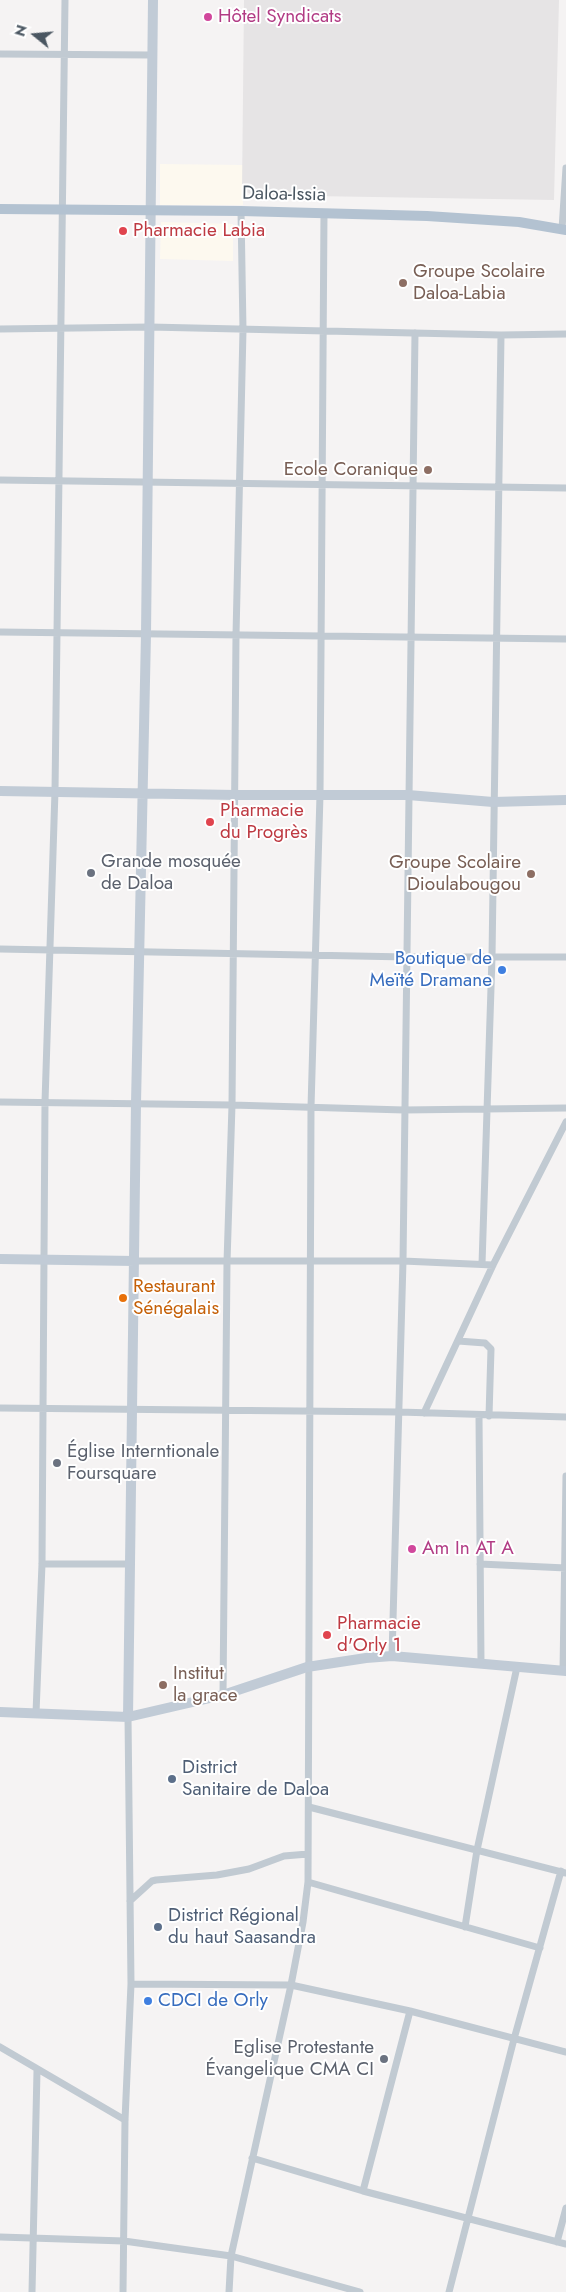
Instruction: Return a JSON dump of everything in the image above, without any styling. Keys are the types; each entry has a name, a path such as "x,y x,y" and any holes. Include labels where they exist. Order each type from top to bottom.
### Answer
{"main road":[{"name":"Daloa-Issia","path":"0,210 324,213 476,219 520,222 564,229"}],"street":[{"path":"36,1713 42,1564 45,1102 55,791 57,481 62,329 65,0"},
{"path":"122,2292 125,2120 131,1984 128,1717 136,1103 146,634 153,0"},
{"path":"0,54 152,55"},
{"path":"564,229 566,168"},
{"path":"223,1695 227,1262 232,1105 232,952 236,795 236,634 243,330 241,211"},
{"path":"229,2292 231,2256 291,1985 303,1922 308,1882 307,1667 311,1412 311,1107 320,795 324,213"},
{"path":"0,329 150,327 501,335 566,334"},
{"path":"392,1656 403,1261 415,333"},
{"path":"482,1264 489,1109 497,487 501,335"},
{"path":"0,480 566,488"},
{"path":"0,632 566,639"},
{"path":"0,791 236,795 408,795 494,802 566,800"},
{"path":"0,949 232,952 406,957 566,957"},
{"path":"0,1102 136,1103 404,1110 566,1108"},
{"path":"424,1413 493,1265 566,1122"},
{"path":"0,1259 227,1262 403,1261 493,1265"},
{"path":"458,1341 486,1343 491,1349 489,1416"},
{"path":"0,1408 226,1412 399,1412 479,1416 566,1417"},
{"path":"479,1416 481,1663"},
{"path":"0,1712 128,1717 223,1695 307,1667 345,1660 392,1656 565,1671 566,1476"},
{"path":"42,1564 131,1564"},
{"path":"480,1564 565,1568"},
{"path":"465,1927 477,1850 517,1667"},
{"path":"309,1807 563,1872 514,2039 449,2292"},
{"path":"130,1900 156,1880 217,1875 248,1868 284,1856 308,1854"},
{"path":"308,1882 540,1948"},
{"path":"131,1984 291,1985 410,2011 566,2052"},
{"path":"363,2192 410,2011"},
{"path":"0,2048 125,2120"},
{"path":"32,2292 37,2071"},
{"path":"252,2158 363,2192 566,2244"},
{"path":"557,2242 566,2208"},
{"path":"0,2237 124,2241 231,2256 360,2292"}],"shaded area":[{"path":"244,0 559,0 554,200 253,195 242,190"},
{"path":"160,164 243,165 243,205 160,205"},
{"path":"161,222 233,224 233,261 160,259"}],"place":[{"name":"Hôtel Syndicats","path":"208,17"},
{"name":"Pharmacie Labia","path":"123,231"},
{"name":"Groupe Scolaire Daloa-Labia","path":"403,283"},
{"name":"Ecole Coranique","path":"428,470"},
{"name":"Pharmacie du Progrès","path":"210,822"},
{"name":"Grande mosquée de Daloa","path":"91,873"},
{"name":"Groupe Scolaire Dioulabougou","path":"531,874"},
{"name":"Boutique de Meïté Dramane","path":"502,970"},
{"name":"Restaurant Sénégalais","path":"123,1298"},
{"name":"Église Interntionale Foursquare","path":"57,1463"},
{"name":"Am In AT A","path":"412,1549"},
{"name":"Pharmacie d'Orly 1","path":"327,1635"},
{"name":"Institut la grace","path":"163,1685"},
{"name":"District Sanitaire de Daloa","path":"172,1779"},
{"name":"District Régional du haut Saasandra","path":"158,1927"},
{"name":"CDCI de Orly","path":"148,2001"},
{"name":"Eglise Protestante Évangelique CMA CI","path":"384,2059"}]}
